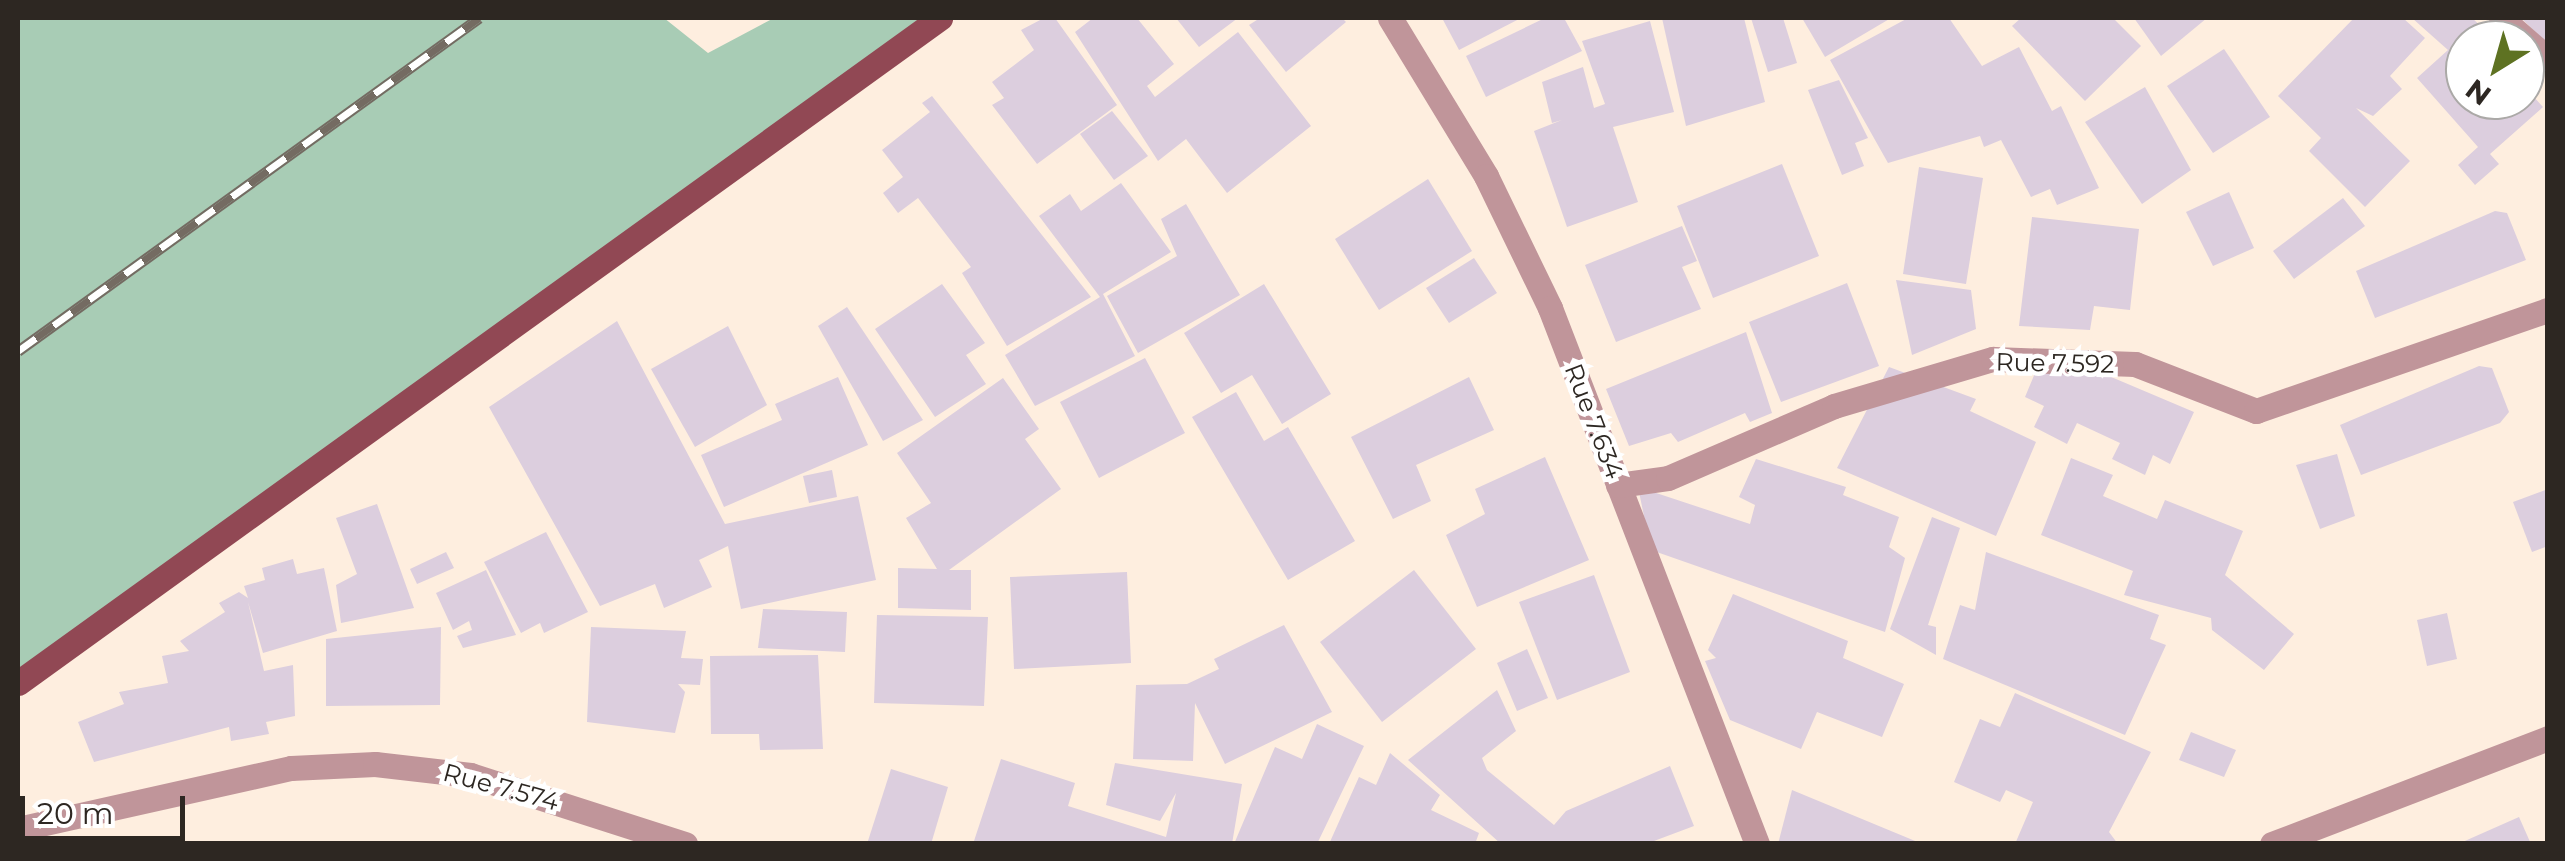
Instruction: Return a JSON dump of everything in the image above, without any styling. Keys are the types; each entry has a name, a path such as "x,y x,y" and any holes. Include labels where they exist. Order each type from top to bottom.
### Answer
{"main road":[{"path":"18,683 940,18"}],"street":[{"name":"Rue 7.634","path":"1390,18 1486,176 1618,485 1757,844"},
{"path":"2501,18 2548,59"},
{"name":"Rue 7.592","path":"1618,485 1668,478 1834,406 1993,360 2135,364 2256,411 2548,310"},
{"path":"2272,844 2548,738"},
{"name":"Rue 7.574","path":"18,829 290,768 374,764 470,775 685,844"}],"green space":[{"path":"18,18 664,18 708,53 774,18 940,18 18,683"}],"building":[{"path":"1044,18 1055,18 1117,105 1037,164 992,105 1004,98 992,82 1034,50 1021,30"},
{"path":"1093,18 1137,18 1174,64 1147,86 1155,97 1238,32 1311,126 1227,193 1186,139 1158,161 1075,32"},
{"path":"1176,18 1238,18 1199,47"},
{"path":"1260,18 1342,18 1346,22 1286,72 1249,25"},
{"path":"1442,18 1521,18 1459,50"},
{"path":"1545,18 1564,18 1582,51 1486,97 1466,56"},
{"path":"1662,18 1744,18 1765,102 1686,126"},
{"path":"1751,18 1783,18 1797,63 1768,72"},
{"path":"1802,18 1891,18 1825,57"},
{"path":"1908,18 1949,18 1982,66 2019,47 2052,111 2061,106 2099,188 2057,205 2050,189 2031,197 2001,140 1984,147 1980,136 1888,163 1830,60"},
{"path":"2021,18 2113,18 2141,46 2085,101 2012,26"},
{"path":"2134,18 2207,18 2161,56"},
{"path":"2354,18 2403,18 2425,38 2390,76 2402,89 2373,116 2356,108 2410,161 2365,207 2309,151 2321,138 2278,96"},
{"path":"2412,18 2474,20 2445,20 2445,47"},
{"path":"2548,18 2548,44 2545,20 2523,20"},
{"path":"1650,21 1674,112 1613,127 1638,202 1567,227 1534,131 1562,120 1552,123 1542,82 1583,67 1594,108 1605,104 1582,41"},
{"path":"2224,49 2270,117 2213,153 2167,86"},
{"path":"2445,53 2445,110 2417,78"},
{"path":"1839,80 1868,138 1855,143 1864,166 1842,175 1808,90"},
{"path":"2145,87 2191,170 2142,204 2085,122"},
{"path":"932,96 1091,297 1007,346 962,273 971,267 918,198 898,213 883,193 903,177 882,150 930,112 922,103"},
{"path":"1112,111 1148,156 1114,180 1080,134"},
{"path":"2454,120 2528,120 2490,154 2499,164 2475,185 2458,165 2478,147"},
{"path":"1782,164 1819,256 1713,298 1677,206"},
{"path":"1919,167 1983,178 1966,284 1903,274"},
{"path":"1428,179 1472,251 1379,310 1335,239"},
{"path":"1121,183 1171,252 1103,294 1135,356 1035,406 1005,355 1100,297 1039,216 1070,194 1081,211"},
{"path":"2229,192 2254,248 2213,266 2186,212"},
{"path":"2343,198 2365,226 2294,279 2273,251"},
{"path":"1186,204 1240,295 1138,353 1107,296 1177,256 1161,219"},
{"path":"2495,211 2507,213 2526,260 2375,318 2356,271"},
{"path":"2032,217 2139,229 2130,310 2094,306 2090,330 2019,326"},
{"path":"1682,226 1697,261 1682,267 1701,309 1616,342 1585,265"},
{"path":"1474,258 1497,293 1449,323 1426,288"},
{"path":"1896,280 1971,290 1976,329 1912,355"},
{"path":"1847,283 1879,366 1781,402 1749,322"},
{"path":"942,284 985,343 966,355 986,384 935,417 875,329"},
{"path":"1264,284 1331,394 1282,424 1252,375 1221,393 1184,333"},
{"path":"847,307 923,420 883,441 818,326"},
{"path":"617,321 725,524 858,496 876,580 741,609 728,546 699,560 712,587 664,608 655,584 600,606 489,407"},
{"path":"728,326 767,405 695,447 651,369"},
{"path":"1746,332 1772,413 1750,422 1745,413 1678,442 1671,433 1629,446 1606,389"},
{"path":"2045,349 2194,412 2170,464 2153,455 2145,475 2112,459 2120,443 2077,423 2067,444 2034,427 2044,406 2025,397"},
{"path":"1145,358 1185,433 1099,478 1060,402"},
{"path":"2479,366 2492,368 2509,412 2500,423 2361,475 2340,425"},
{"path":"1889,367 1976,399 1970,411 2036,442 1996,536 1837,468"},
{"path":"838,377 868,445 724,507 701,455 782,420 775,404"},
{"path":"1469,377 1494,430 1416,465 1431,501 1393,519 1351,437"},
{"path":"1003,378 1039,429 1025,439 1061,489 949,570 971,570 971,610 898,608 898,568 937,569 906,518 931,503 897,453"},
{"path":"1236,392 1264,441 1288,427 1355,541 1288,580 1192,417"},
{"path":"2337,454 2355,516 2320,529 2296,465"},
{"path":"1545,457 1589,560 1477,607 1446,535 1485,514 1475,489"},
{"path":"2071,458 2113,475 2103,496 2157,519 2165,500 2243,531 2225,575 2294,634 2264,670 2212,630 2211,618 2124,595 2133,571 2041,535"},
{"path":"1756,459 1846,487 1843,495 1899,517 1889,547 1905,558 1885,632 1651,550 1638,487 1750,524 1755,505 1739,497"},
{"path":"832,470 837,497 809,503 803,476"},
{"path":"2548,489 2548,546 2532,552 2513,502"},
{"path":"377,504 414,608 341,623 336,585 357,574 336,518"},
{"path":"1932,517 1960,528 1928,625 1936,627 1936,655 1890,629"},
{"path":"546,532 588,612 544,633 540,623 521,633 484,562"},
{"path":"446,552 454,568 417,584 410,569"},
{"path":"1986,552 2159,615 2150,639 2166,645 2125,735 1943,659 1960,605 1975,610"},
{"path":"293,559 297,574 324,568 337,631 263,653 248,602 264,671 293,665 295,716 266,722 269,734 231,741 229,727 94,762 78,722 124,704 119,692 168,683 162,656 189,651 180,641 225,612 219,603 239,592 248,598 244,586 265,580 262,568"},
{"path":"486,570 516,635 463,648 457,636 472,630 469,621 453,630 436,593"},
{"path":"1414,570 1476,649 1382,722 1320,642"},
{"path":"1127,572 1131,663 1014,669 1010,577"},
{"path":"1594,575 1630,672 1557,700 1519,602"},
{"path":"1733,594 1848,641 1843,658 1904,684 1882,737 1817,712 1801,749 1730,720 1705,661 1716,658 1708,650"},
{"path":"763,609 847,612 845,652 758,648"},
{"path":"2447,613 2457,659 2427,666 2417,620"},
{"path":"877,615 988,617 984,706 874,703"},
{"path":"1284,625 1332,712 1225,764 1195,703 1193,761 1133,759 1136,685 1187,684 1219,669 1214,659"},
{"path":"441,627 440,705 326,706 326,639"},
{"path":"591,627 686,631 681,658 703,659 700,685 678,684 685,692 675,733 587,722"},
{"path":"1527,649 1548,698 1517,711 1497,663"},
{"path":"818,655 823,749 760,750 759,734 711,734 710,656"},
{"path":"1497,690 1516,731 1482,758 1487,770 1554,825 1566,811 1670,766 1694,826 1646,844 1501,844 1408,760"},
{"path":"2015,693 2151,752 2109,832 2118,844 2015,844 2033,802 2006,790 2000,802 1954,782 1980,719 2000,727"},
{"path":"1317,724 1364,746 1317,844 1234,844 1275,747 1302,759"},
{"path":"2191,732 2236,750 2224,777 2179,760"},
{"path":"1390,753 1440,795 1431,810 1479,833 1475,844 1329,844 1359,777 1376,785"},
{"path":"1001,759 1075,783 1068,806 1166,837 1176,793 1160,821 1106,805 1115,763 1242,784 1232,844 973,844"},
{"path":"891,769 948,787 931,844 867,844"},
{"path":"1792,790 1920,843 1920,844 1778,844"},
{"path":"2519,817 2531,844 2458,844"}],"railway":[{"path":"18,351 479,18"}]}
